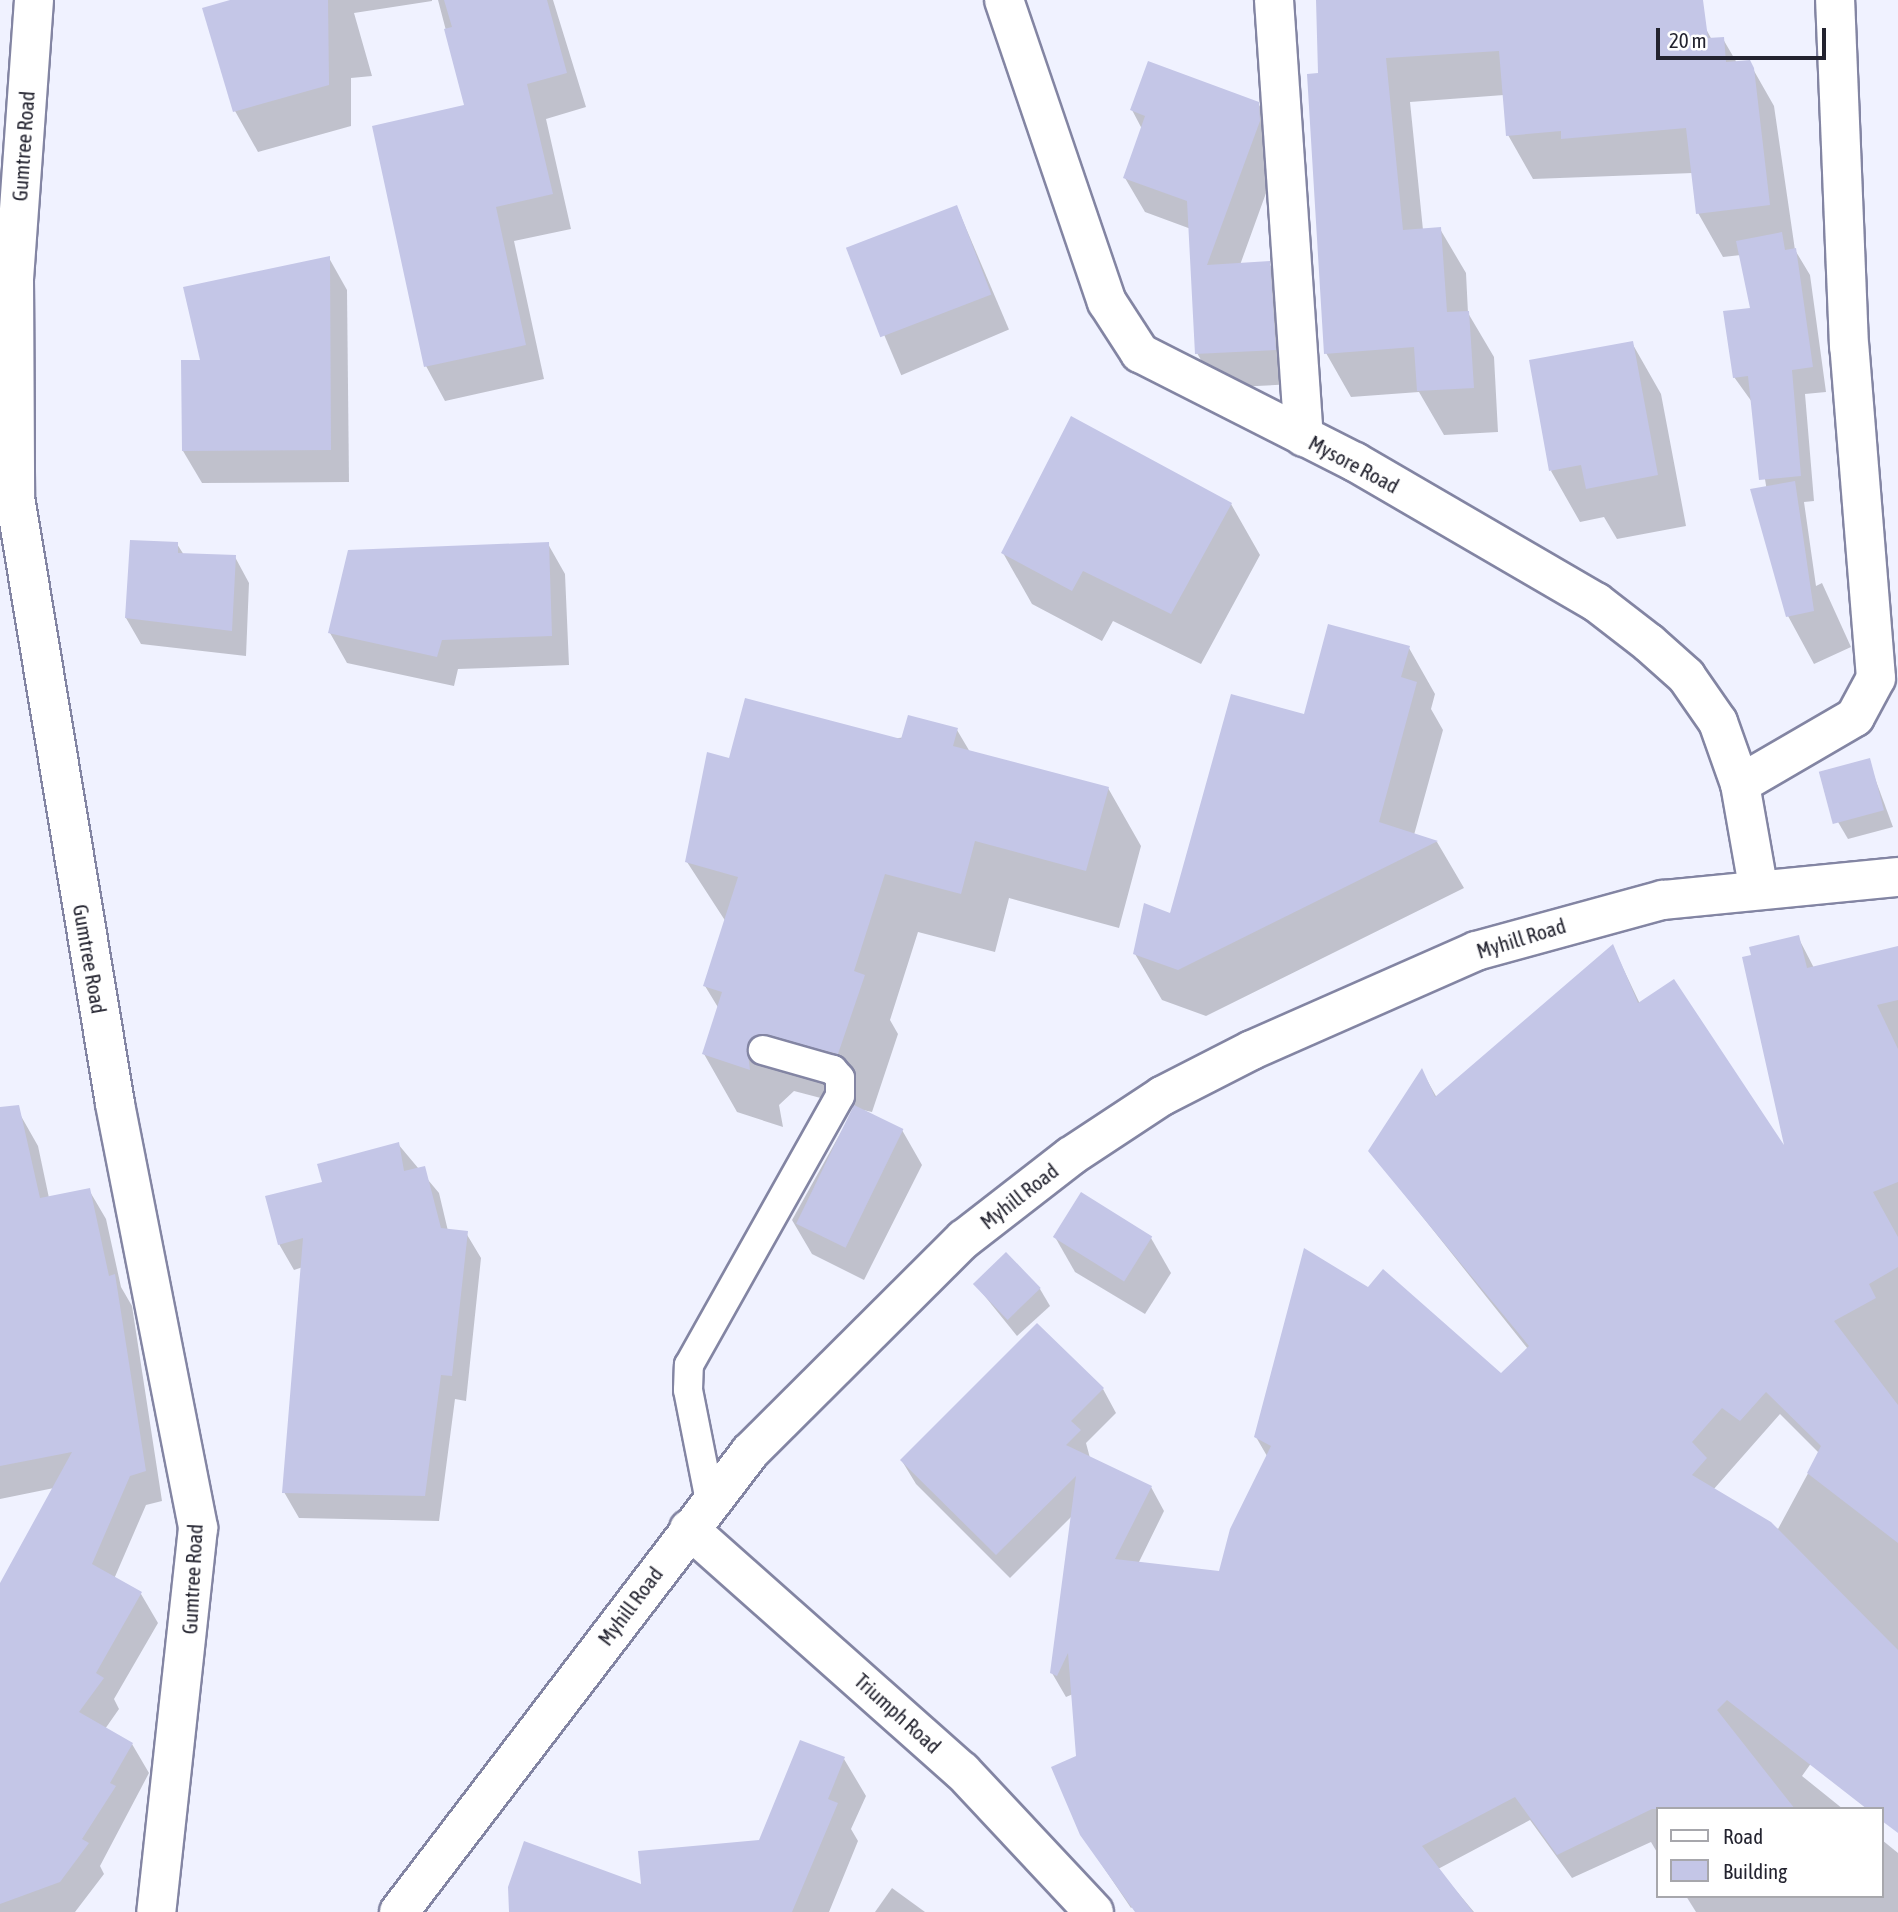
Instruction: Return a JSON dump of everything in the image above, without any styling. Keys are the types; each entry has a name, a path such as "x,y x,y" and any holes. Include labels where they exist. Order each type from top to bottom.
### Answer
{"street":[{"name":"Gumtree Road","path":"34,0 14,278 16,497 115,1104 198,1528 156,1912"},
{"name":"Mysore Road","path":"1004,0 1122,330 1140,353 1304,437 1596,602 1649,643 1686,676 1718,722 1740,784 1758,886"},
{"path":"1274,0 1304,437"},
{"path":"1740,784 1855,717 1876,678 1849,346 1835,0"},
{"name":"Myhill Road","path":"399,1912 700,1515 853,1343 964,1239 1162,1096 1476,951 1663,900 1758,886 1898,877"},
{"name":"Triumph Road","path":"700,1515 962,1771 1094,1912"}],"lane":[{"path":"700,1515 688,1390 689,1365 839,1096 833,1070 763,1050"}],"building":[{"path":"230,0 328,0 329,85 233,112 202,8"},
{"path":"444,0 547,0 567,73 527,84 553,194 496,207 526,345 424,367 372,126 464,105 444,29 452,27"},
{"path":"1316,0 1703,0 1708,38 1724,37 1726,62 1750,60 1754,68 1770,205 1696,214 1686,128 1561,139 1561,131 1506,136 1499,51 1386,58 1403,230 1441,227 1447,312 1469,311 1474,388 1417,391 1414,347 1324,354 1307,74 1318,73"},
{"path":"1148,61 1259,102 1260,121 1207,265 1270,261 1276,350 1195,354 1187,201 1123,178 1145,116 1130,110"},
{"path":"957,205 991,295 880,337 846,248"},
{"path":"1782,232 1785,250 1796,248 1813,367 1792,370 1801,476 1759,480 1748,376 1733,378 1723,311 1750,308 1736,241"},
{"path":"330,256 331,450 182,451 181,360 200,360 183,287"},
{"path":"1633,341 1658,475 1586,489 1581,465 1549,471 1529,360"},
{"path":"1071,416 1232,503 1171,614 1083,571 1072,591 1001,553"},
{"path":"1795,481 1814,611 1786,617 1750,489"},
{"path":"130,540 178,542 178,553 236,555 232,631 125,618"},
{"path":"549,542 552,636 442,640 437,657 328,633 348,550"},
{"path":"1328,624 1410,646 1401,677 1417,682 1379,822 1438,841 1178,970 1133,954 1144,903 1170,913 1231,694 1304,714"},
{"path":"745,698 901,739 908,715 958,728 953,746 1109,787 1086,871 975,841 961,894 885,874 854,971 865,975 838,1054 760,1034 747,1046 750,1070 702,1054 722,992 703,986 738,877 685,862 707,752 729,758"},
{"path":"1870,758 1884,810 1833,824 1819,772"},
{"path":"1799,935 1807,968 1898,946 1898,1000 1877,1005 1898,1049 1898,1182 1873,1192 1898,1237 1898,1267 1869,1284 1876,1298 1834,1321 1898,1405 1898,1543 1807,1473 1821,1446 1766,1392 1740,1421 1722,1408 1692,1442 1707,1458 1692,1475 1771,1522 1898,1650 1898,1833 1884,1822 1884,1807 1864,1807 1727,1700 1717,1710 1793,1807 1657,1807 1557,1855 1515,1797 1422,1846 1473,1912 1135,1912 1080,1835 1051,1767 1076,1756 1068,1653 1057,1676 1050,1673 1076,1476 996,1555 900,1460 1037,1323 1104,1388 1071,1421 1081,1430 1066,1445 1152,1486 1115,1559 1219,1571 1230,1529 1271,1446 1254,1437 1304,1248 1368,1287 1383,1269 1501,1373 1529,1346 1368,1151 1422,1068 1435,1097 1613,944 1638,1003 1674,979 1784,1145 1742,957 1751,955 1749,947"},
{"path":"19,1105 40,1198 90,1188 109,1276 115,1274 146,1471 130,1476 92,1564 142,1592 96,1673 104,1678 79,1712 133,1743 110,1783 116,1786 82,1839 89,1843 60,1882 0,1904 0,1583 72,1452 0,1466 0,1107"},
{"path":"854,1105 903,1129 846,1248 796,1224"},
{"path":"399,1142 404,1171 425,1166 441,1228 468,1231 452,1376 441,1375 425,1496 282,1493 303,1238 278,1245 265,1196 322,1182 317,1164"},
{"path":"1081,1192 1152,1237 1124,1281 1053,1237"},
{"path":"1006,1252 1041,1288 1008,1320 973,1284"},
{"path":"800,1740 845,1757 828,1799 838,1803 792,1912 509,1912 508,1887 524,1841 641,1884 638,1851 759,1840"}]}
